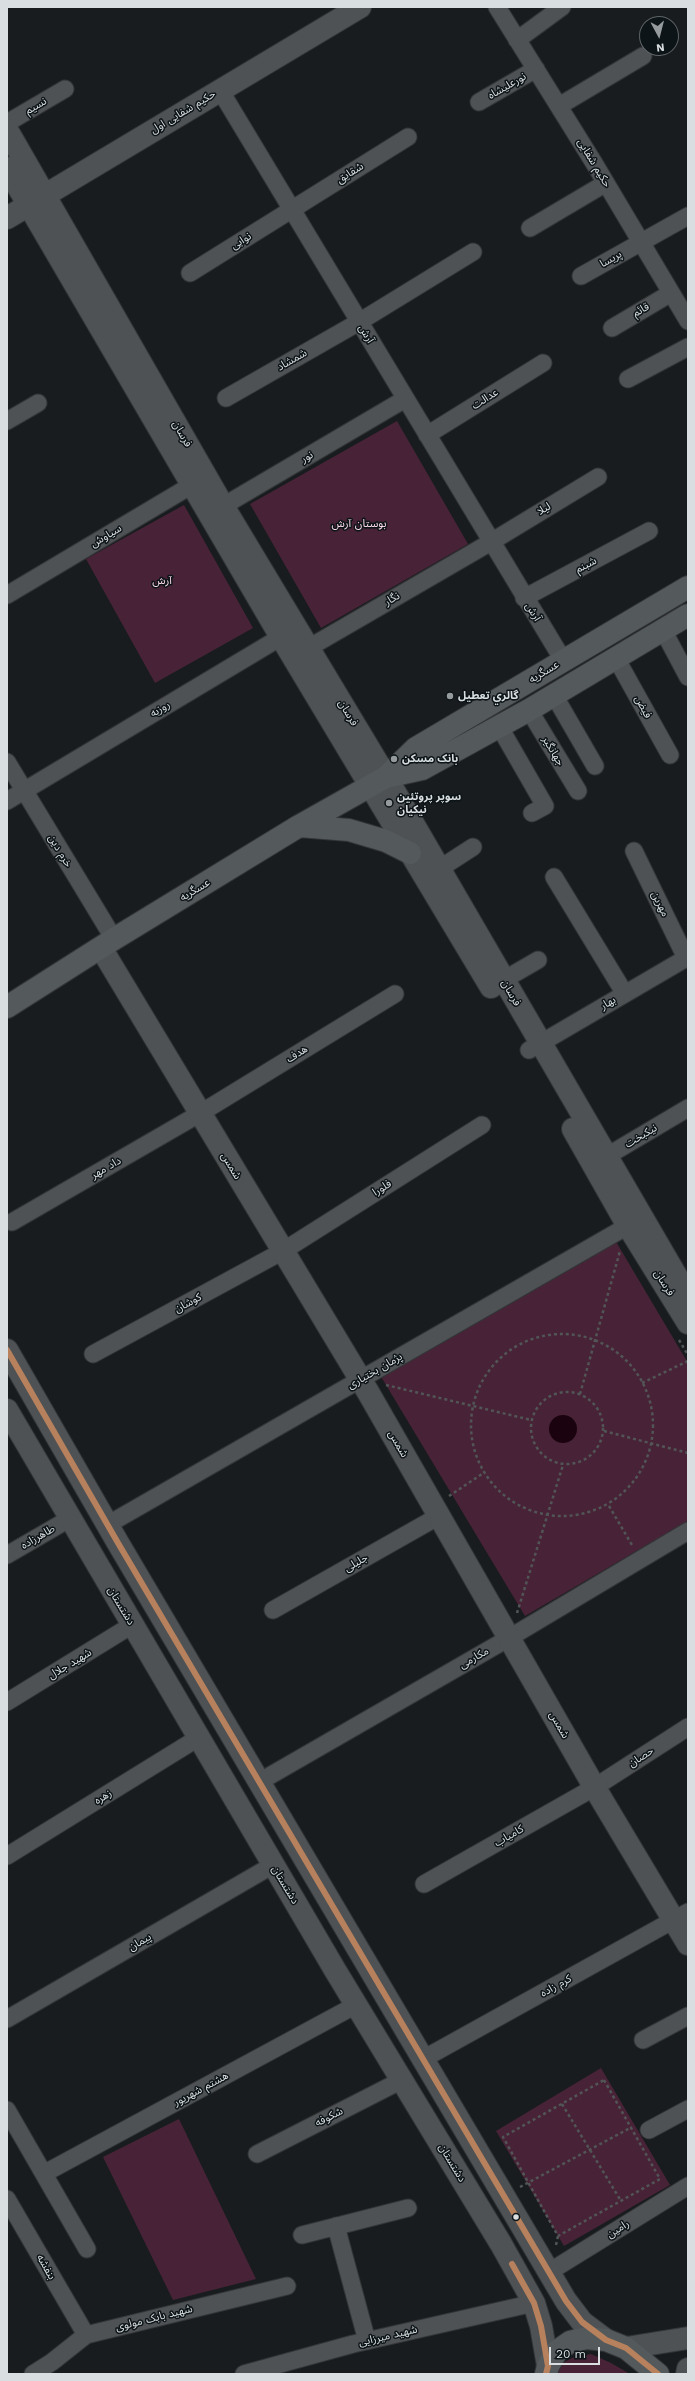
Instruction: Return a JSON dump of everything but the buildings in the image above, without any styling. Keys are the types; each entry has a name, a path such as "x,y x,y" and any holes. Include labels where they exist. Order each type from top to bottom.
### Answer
{"main road":[{"name":"عسگریه","path":"7,1007 107,943 299,826 378,781 416,748 688,587"},
{"name":"عسگریه","path":"378,781 422,769 529,710 688,615"},
{"path":"299,826 349,830 386,841 410,853"},
{"path":"547,2370 557,2351 570,2342 586,2338 606,2340 626,2348 658,2374"}],"street":[{"name":"حکیم شفایی اول","path":"7,218 360,7"},
{"name":"حکیم شفایی","path":"497,7 606,183 688,322"},
{"path":"517,40 562,7"},
{"path":"558,106 643,56"},
{"name":"نورعلیشاه","path":"479,102 536,69"},
{"name":"نسیم","path":"7,123 65,89"},
{"name":"آرش","path":"220,90 524,598 563,660"},
{"name":"فرسان","path":"7,130 37,199 199,481 378,781 440,869 497,983"},
{"name":"شقایق","path":"292,209 408,137"},
{"name":"فرسان","path":"7,168 37,199"},
{"path":"530,228 606,183"},
{"name":"نوابی","path":"190,273 292,209"},
{"name":"پریسا","path":"581,276 688,216"},
{"path":"359,322 473,252"},
{"name":"قائم","path":"612,328 671,293"},
{"name":"شمشاد","path":"226,398 359,322"},
{"path":"628,379 688,347"},
{"name":"عدالت","path":"427,435 544,363"},
{"name":"نور","path":"216,510 405,399"},
{"path":"7,421 38,402"},
{"name":"لیلا","path":"491,542 598,476"},
{"name":"سیاوش","path":"7,595 199,481"},
{"name":"شبنم","path":"524,598 649,531"},
{"name":"نگار","path":"301,652 491,542"},
{"path":"663,630 688,677"},
{"name":"روزبه","path":"7,801 289,632"},
{"name":"فیض","path":"616,658 670,755"},
{"path":"554,695 595,766"},
{"name":"جهانگیر","path":"529,710 578,791"},
{"path":"499,726 544,806 532,813"},
{"name":"خرم دین","path":"7,762 107,943"},
{"name":"فرسان","path":"378,781 410,853 497,983 635,1222 682,1329"},
{"path":"440,869 473,847"},
{"name":"مهرین","path":"634,851 687,957"},
{"path":"554,877 625,994"},
{"name":"شمس","path":"107,943 199,1114 360,1379 595,1787 681,1916 688,1944"},
{"name":"بهار","path":"535,1047 687,957"},
{"path":"497,983 538,960"},
{"name":"هدف","path":"199,1114 395,994"},
{"name":"نیکبخت","path":"600,1160 688,1108"},
{"name":"داد مهر","path":"12,1222 199,1114"},
{"name":"فلورا","path":"282,1252 482,1125"},
{"name":"فرسان","path":"635,1222 688,1296"},
{"name":"پژمان بختیاری","path":"107,1525 635,1222"},
{"name":"کوشان","path":"93,1354 282,1252"},
{"path":"7,1350 107,1525 566,2301 582,2322 606,2340"},
{"name":"دشتستان","path":"7,1410 69,1519 273,1865 501,2244 534,2303 541,2326 547,2370"},
{"name":"جلیلی","path":"273,1610 436,1511"},
{"name":"طاهرزاده","path":"7,1555 69,1519"},
{"name":"مکارمی","path":"259,1782 509,1638 636,1552 688,1531"},
{"name":"شهید جلال","path":"7,1702 132,1625"},
{"name":"حصان","path":"595,1787 688,1727"},
{"name":"زهره","path":"7,1856 198,1738"},
{"name":"کامیاب","path":"424,1884 595,1787"},
{"name":"پیمان","path":"7,2020 273,1865"},
{"path":"286,1885 310,1868"},
{"name":"کرم زاده","path":"423,2059 681,1916"},
{"name":"هشتم شهریور","path":"45,2173 356,2005"},
{"path":"643,2040 688,2016"},
{"name":"شکوفه","path":"257,2154 402,2080"},
{"path":"649,2130 688,2109"},
{"path":"7,2110 45,2173 87,2249"},
{"name":"رامین","path":"549,2272 688,2186"},
{"name":"بنفشه","path":"7,2199 86,2335"},
{"path":"302,2236 408,2208"},
{"path":"336,2226 367,2341"},
{"name":"شهید بابک مولوی","path":"32,2374 52,2362 86,2335 287,2286"},
{"name":"شهید میرزایی","path":"244,2374 367,2341 534,2303"},
{"path":"626,2348 688,2338"},
{"path":"686,2374 688,2369"}],"path":[{"path":"580,1394 595,1340 635,1222"},
{"path":"682,1329 688,1355"},
{"path":"558,1334 587,1337 595,1340 613,1349 634,1368 648,1394 654,1422 652,1444 636,1479 609,1506 585,1514 553,1516 523,1508 497,1490 479,1464 470,1433 472,1406 485,1375 504,1354 530,1340 558,1334"},
{"path":"642,1383 688,1361"},
{"path":"360,1379 531,1420"},
{"path":"568,1391 580,1394 590,1400 598,1408 603,1419 604,1431 601,1442 595,1452 586,1460 575,1464 563,1465 546,1458 534,1444 530,1432 531,1420 536,1408 545,1399 556,1393 568,1391"},
{"path":"604,1431 688,1453"},
{"path":"509,1638 563,1465"},
{"path":"436,1511 485,1472"},
{"path":"609,1506 636,1552"},
{"path":"636,1552 638,1541"},
{"path":"625,1549 636,1552"},
{"path":"512,1608 517,1613"},
{"path":"517,1613 523,1609"},
{"path":"604,2080 660,2180 558,2236 503,2137 562,2104 604,2080"},
{"path":"562,2104 621,2202"},
{"path":"504,2195 590,2151 630,2127 649,2130"}],"green space":[{"name":"بوستان آرش","path":"397,421 468,544 321,628 250,504"},
{"name":"آرش","path":"184,505 253,628 155,683 86,559"},
{"path":"615,1240 688,1363 688,1521 525,1616 380,1375"},
{"path":"601,2068 670,2185 564,2246 496,2131"},
{"path":"179,2119 256,2279 173,2300 103,2157"},
{"path":"591,2354 630,2374 552,2374 557,2366 572,2358"}],"shaded area":[{"path":"563,1415 573,1419 577,1429 573,1439 563,1443 553,1439 549,1429 553,1419"}],"transit line":[{"path":"7,1350 118,1543 566,2301 582,2322 606,2340 626,2348 658,2374"},
{"path":"512,2264 534,2303 541,2326 548,2366 546,2374"}],"place":[{"name":"گالري تعطيل","path":"450,696"},
{"name":"بانک مسکن","path":"394,759"},
{"name":"سوپر پروتئین نیکیان","path":"389,803"}]}
